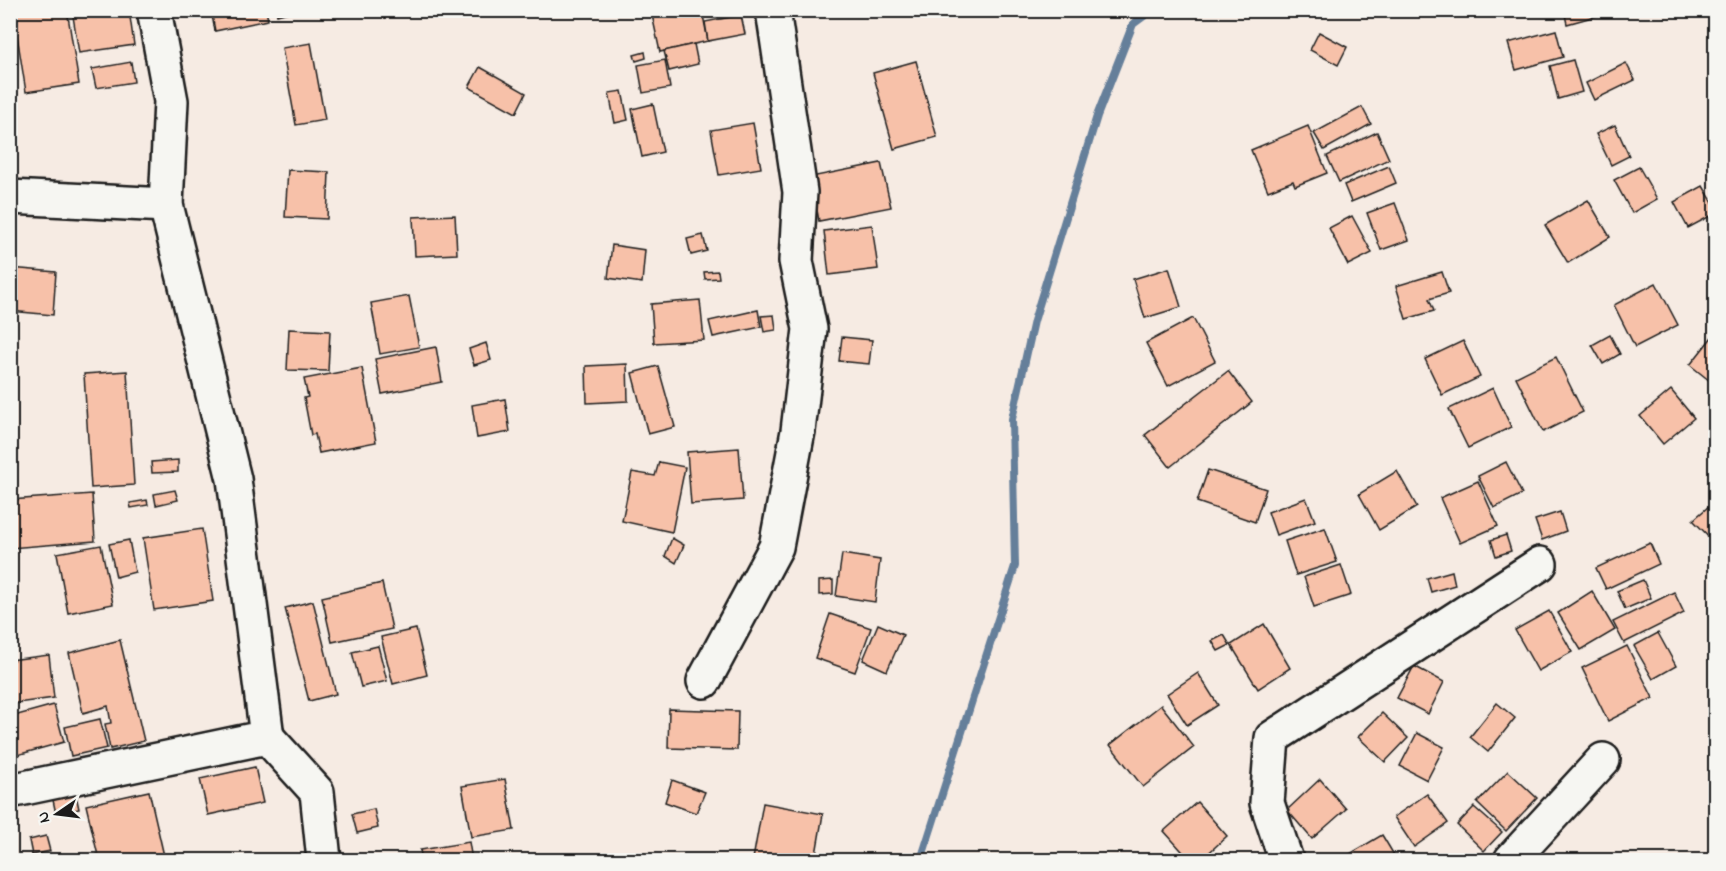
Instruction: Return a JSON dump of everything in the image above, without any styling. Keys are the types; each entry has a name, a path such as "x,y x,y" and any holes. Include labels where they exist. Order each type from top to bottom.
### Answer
{"street":[{"path":"154,10 171,100 166,204 234,479 267,737 317,792 324,861"},
{"path":"704,681 776,547 798,431 810,329 796,261 800,192 773,10"},
{"path":"10,197 166,204"},
{"path":"1286,861 1267,803 1272,738 1540,564"},
{"path":"10,791 267,737"},
{"path":"1511,861 1603,759"}],"building":[{"path":"13,10 67,10 79,84 26,92"},
{"path":"72,10 129,10 134,45 79,53"},
{"path":"211,10 266,10 268,20 215,31"},
{"path":"276,10 296,10 277,15"},
{"path":"651,10 702,10 708,41 660,52"},
{"path":"1564,10 1595,10 1596,16 1567,24"},
{"path":"741,15 745,34 708,41 705,22"},
{"path":"1556,30 1563,57 1516,70 1508,43"},
{"path":"1319,32 1347,47 1338,65 1310,50"},
{"path":"311,43 325,120 296,125 282,48"},
{"path":"694,44 698,64 669,71 664,51"},
{"path":"645,52 646,58 636,61 634,55"},
{"path":"665,60 670,88 643,93 638,65"},
{"path":"1573,60 1582,92 1558,99 1550,66"},
{"path":"916,61 937,137 894,149 873,73"},
{"path":"131,62 134,82 96,88 92,69"},
{"path":"1626,63 1635,80 1594,100 1586,83"},
{"path":"480,67 526,93 516,113 469,87"},
{"path":"622,91 628,120 615,123 609,93"},
{"path":"653,104 663,152 642,157 632,109"},
{"path":"1362,107 1371,124 1324,150 1314,133"},
{"path":"753,123 761,168 719,175 711,130"},
{"path":"1615,125 1629,156 1611,165 1596,134"},
{"path":"1308,126 1327,173 1295,186 1293,181 1268,191 1251,150"},
{"path":"1377,132 1389,159 1339,182 1327,156"},
{"path":"881,163 891,207 819,221 811,177"},
{"path":"1389,166 1396,183 1351,202 1344,185"},
{"path":"1639,167 1657,199 1632,213 1614,180"},
{"path":"288,170 329,172 327,219 285,217"},
{"path":"1703,186 1716,208 1716,213 1688,228 1674,202"},
{"path":"1588,200 1610,237 1568,263 1545,225"},
{"path":"1395,203 1409,240 1381,250 1367,213"},
{"path":"455,215 457,254 415,256 413,217"},
{"path":"1352,216 1372,253 1348,265 1329,228"},
{"path":"872,225 878,269 829,275 824,231"},
{"path":"703,235 707,251 691,255 687,239"},
{"path":"612,245 645,250 642,283 608,278"},
{"path":"10,268 56,272 53,315 10,311"},
{"path":"1169,268 1181,307 1145,318 1133,279"},
{"path":"718,271 719,278 705,279 704,272"},
{"path":"1442,272 1449,293 1429,299 1434,311 1406,319 1396,286"},
{"path":"1656,283 1678,325 1635,347 1614,305"},
{"path":"409,296 419,347 380,354 371,303"},
{"path":"700,300 704,340 654,343 651,304"},
{"path":"758,310 761,327 713,337 709,321"},
{"path":"774,315 776,330 764,332 761,316"},
{"path":"1193,318 1215,361 1168,386 1146,343"},
{"path":"289,329 330,331 328,371 287,370"},
{"path":"1610,335 1620,354 1603,364 1592,345"},
{"path":"842,337 872,340 869,364 839,361"},
{"path":"1712,337 1716,339 1715,385 1690,365"},
{"path":"1463,341 1480,377 1442,395 1425,359"},
{"path":"486,343 491,360 474,365 469,349"},
{"path":"436,347 442,382 382,394 375,359"},
{"path":"1556,357 1583,412 1543,432 1516,377"},
{"path":"627,364 628,401 587,403 586,366"},
{"path":"658,366 675,427 648,434 632,373"},
{"path":"362,368 376,442 319,453 315,434 311,435 304,398 308,397 304,379"},
{"path":"127,371 134,485 91,488 84,374"},
{"path":"1228,371 1252,402 1170,467 1145,435"},
{"path":"1493,388 1511,427 1468,448 1449,409"},
{"path":"1671,390 1694,418 1663,444 1640,416"},
{"path":"505,399 510,432 477,438 472,405"},
{"path":"739,448 743,500 691,504 687,452"},
{"path":"178,460 178,472 152,473 151,462"},
{"path":"659,462 685,467 672,532 622,521 632,472 655,476"},
{"path":"1506,462 1522,494 1494,508 1478,476"},
{"path":"1208,470 1266,489 1255,522 1197,502"},
{"path":"1397,471 1417,507 1379,530 1359,494"},
{"path":"1478,481 1498,526 1460,543 1440,498"},
{"path":"175,490 178,500 156,505 154,494"},
{"path":"92,494 95,541 10,548 10,500"},
{"path":"1306,498 1315,521 1276,535 1268,512"},
{"path":"147,500 148,505 131,508 130,503"},
{"path":"1716,500 1716,544 1693,520"},
{"path":"1560,512 1566,531 1542,540 1535,520"},
{"path":"1325,528 1337,562 1296,575 1285,541"},
{"path":"202,529 213,601 154,610 143,538"},
{"path":"1506,535 1511,551 1496,556 1491,540"},
{"path":"672,538 684,545 676,563 665,556"},
{"path":"129,540 135,572 116,577 109,544"},
{"path":"1650,543 1659,564 1606,589 1596,568"},
{"path":"101,545 113,604 68,613 57,553"},
{"path":"842,554 880,560 875,602 836,596"},
{"path":"1341,565 1351,595 1314,607 1304,577"},
{"path":"1452,571 1455,585 1431,592 1427,578"},
{"path":"833,580 833,594 819,595 819,581"},
{"path":"1643,580 1651,598 1625,609 1617,591"},
{"path":"382,583 392,629 332,642 322,597"},
{"path":"1592,591 1615,630 1581,650 1558,613"},
{"path":"1674,592 1684,613 1624,643 1613,622"},
{"path":"313,601 336,694 309,701 285,608"},
{"path":"1549,611 1572,652 1538,671 1515,630"},
{"path":"830,614 871,628 855,672 815,658"},
{"path":"878,624 903,635 887,671 863,660"},
{"path":"1264,624 1290,668 1258,689 1231,645"},
{"path":"416,629 427,675 393,684 381,637"},
{"path":"1658,633 1676,666 1653,679 1634,646"},
{"path":"1224,635 1230,645 1218,651 1212,641"},
{"path":"120,640 144,741 110,749 105,724 111,723 108,706 83,713 69,653"},
{"path":"378,646 387,681 361,687 352,652"},
{"path":"1627,646 1653,698 1608,721 1582,668"},
{"path":"49,655 54,698 10,704 10,660"},
{"path":"1414,666 1444,682 1428,714 1397,698"},
{"path":"1198,673 1218,705 1187,725 1167,694"},
{"path":"1497,703 1515,718 1488,752 1470,737"},
{"path":"54,705 64,742 17,755 10,734 10,717"},
{"path":"1161,705 1194,747 1143,787 1110,745"},
{"path":"669,709 738,711 737,750 668,748"},
{"path":"1382,713 1408,738 1385,762 1358,737"},
{"path":"100,719 107,748 71,756 65,727"},
{"path":"1417,733 1444,747 1427,780 1400,766"},
{"path":"255,767 263,803 208,815 200,779"},
{"path":"1508,771 1537,798 1506,831 1477,803"},
{"path":"505,779 514,830 471,837 462,786"},
{"path":"1320,779 1346,809 1312,839 1287,810"},
{"path":"672,780 705,792 696,813 665,802"},
{"path":"149,791 164,856 145,860 112,860 111,858 99,860 86,805"},
{"path":"1427,794 1448,823 1414,847 1394,817"},
{"path":"76,795 79,809 56,814 53,800"},
{"path":"1197,802 1227,836 1201,860 1190,860 1164,831"},
{"path":"763,803 823,814 815,860 753,859"},
{"path":"1474,807 1502,832 1484,851 1457,825"},
{"path":"374,809 378,828 357,833 352,814"},
{"path":"1382,835 1397,860 1344,860 1343,858"},
{"path":"46,836 50,851 32,855 29,840"},
{"path":"469,842 472,860 422,860 420,850"}],"waterway":[{"path":"921,860 1015,566 1012,419 1034,321 1097,116 1133,24 1152,10"}]}
